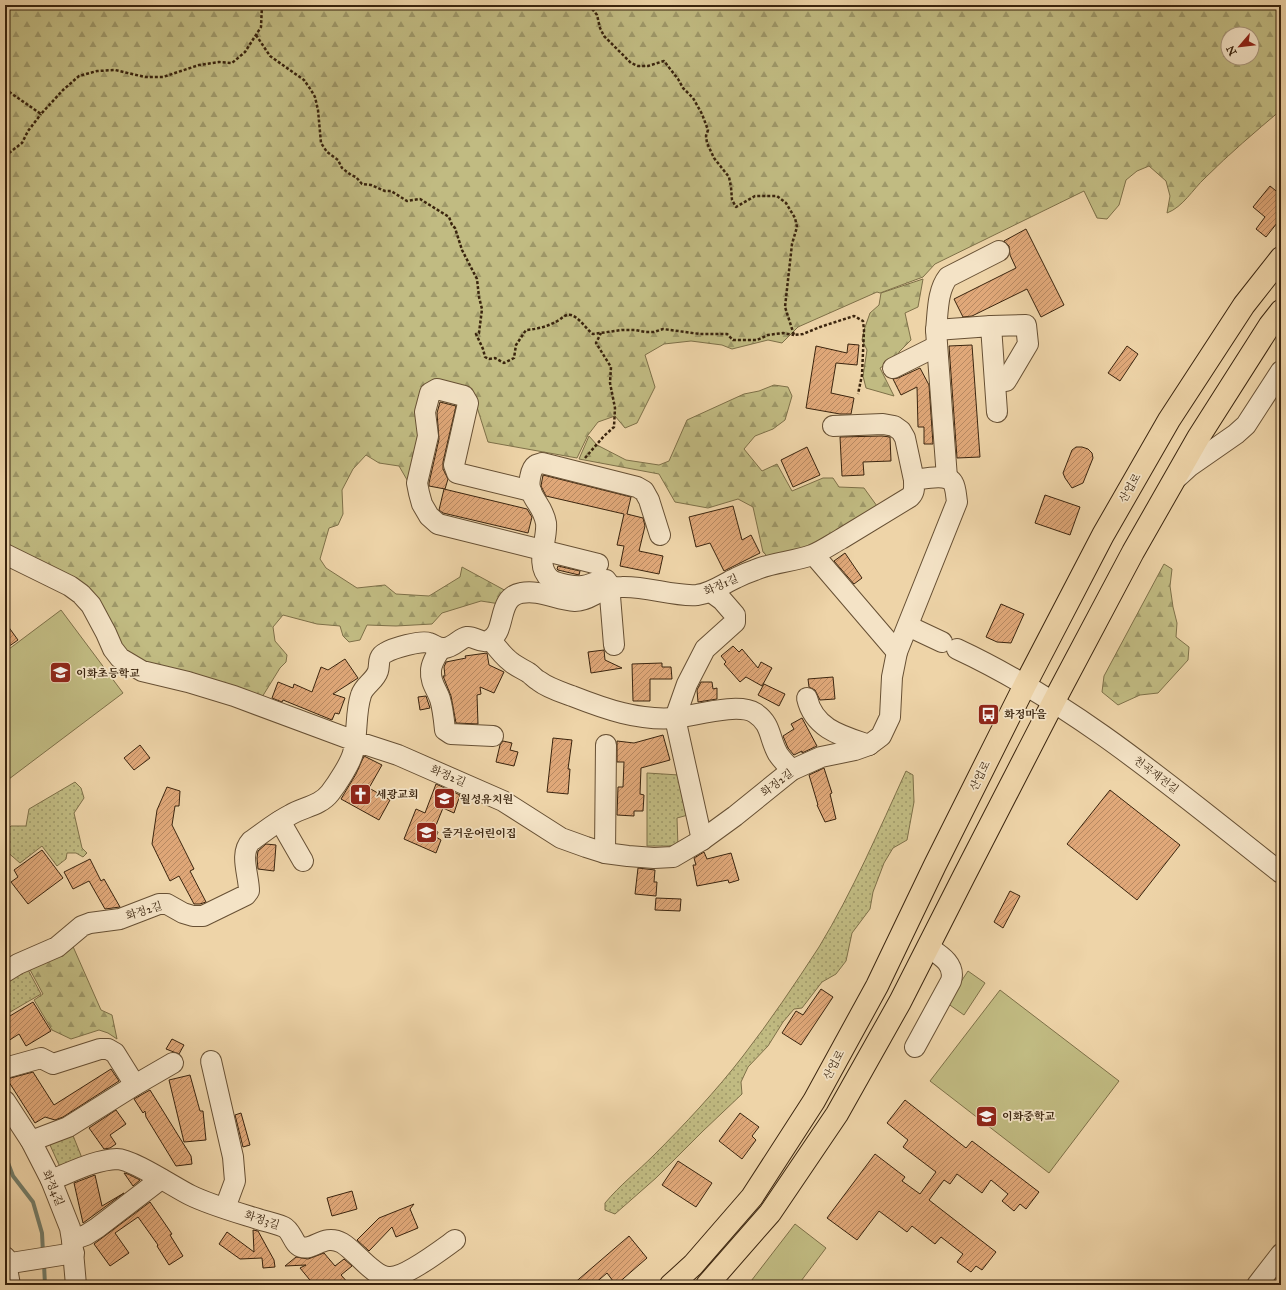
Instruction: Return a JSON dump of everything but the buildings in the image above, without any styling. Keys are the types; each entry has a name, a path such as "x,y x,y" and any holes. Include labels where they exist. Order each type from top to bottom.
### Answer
{"main road":[{"name":"산업로","path":"670,1285 693,1265 752,1197 814,1101 877,986 938,858 1025,685 1103,535 1170,420 1244,305 1281,258"},
{"path":"707,1285 770,1213 837,1114 900,1002 1054,701 1133,552 1198,438 1270,325 1281,311"}],"street":[{"path":"947,478 937,338 938,309 944,283 948,277 1000,251"},
{"path":"893,368 937,338 991,326 1026,325 1028,344 1006,381 995,381"},
{"path":"991,326 997,412"},
{"path":"1172,483 1190,466 1236,434 1246,425 1281,371"},
{"path":"530,491 458,473 454,465 468,403 464,396 437,389 430,393 425,412 428,436 417,483 418,493 429,516 438,524 598,564"},
{"path":"814,555 897,652 957,502 954,484 947,478 943,477 914,480 905,438 901,431 894,426 883,424 833,426"},
{"path":"614,645 610,588 606,580 600,580 576,587 555,582 546,574 543,564 542,550 546,526 541,508 530,491 529,484 532,469 536,465 542,463 637,487 644,491 649,500 660,535"},
{"name":"화정1길","path":"490,640 496,634 500,625 506,603 511,596 520,593 530,592 572,601 582,601 601,591 610,588 623,587 644,588 671,593 696,595 711,592 737,577 766,565 794,561 814,555 910,497 915,490 914,480"},
{"path":"5,554 70,586 81,594 95,612 113,649 120,658 142,672 188,682 234,696 355,741 359,700 362,691 379,671 380,658 384,653 418,643 428,643 441,648 453,645 465,638 470,637 483,641 490,640 511,662 530,674 539,682 597,706 635,716 675,718 697,713 726,710 743,709 754,712 763,719 770,730 773,743 779,755 792,770"},
{"path":"702,840 675,718 688,684 706,649 735,622 735,615 722,600 711,592"},
{"name":"천곡재전길","path":"908,626 980,660 1054,701 1159,776 1281,873"},
{"path":"441,648 432,664 431,672 432,680 439,696 442,708 445,730 451,734 493,736"},
{"name":"화정2길","path":"5,972 18,964 57,947 82,926 90,923 120,919 159,904 167,904 183,913 193,916 203,916 246,895 249,891 245,862 247,846 290,814 322,800 328,795 353,754 355,741 398,755 472,786 503,801 561,838 586,848 654,858 673,857 702,840 792,770 821,758 869,745 881,736 890,717 892,677 897,652"},
{"path":"807,698 809,709 822,725 846,738 869,745"},
{"path":"605,852 606,745"},
{"path":"280,821 303,861"},
{"path":"915,1047 951,981 953,974 947,961 928,948"},
{"path":"5,1068 41,1058 54,1064 100,1049 108,1050 115,1053 135,1085"},
{"path":"211,1061 232,1157 235,1181 225,1208"},
{"path":"31,1141 68,1127 173,1063"},
{"name":"화정4길","path":"5,1101 31,1141 51,1180 70,1228 69,1249 76,1285"},
{"name":"화정3길","path":"51,1180 100,1161 119,1159 138,1166 191,1196 286,1228 297,1244 301,1247 306,1248 329,1239 341,1243 352,1249 378,1274 385,1277 392,1277 407,1272 455,1240"},
{"path":"10,1285 9,1261 69,1249 161,1179"},
{"path":"1258,1285 1281,1254"}],"path":[{"path":"5,156 22,143 28,131 41,114 63,90 79,76 97,71 115,70 145,77 163,77 199,65 219,62 232,63 245,52 261,26 262,5"},
{"path":"589,5 597,15 600,28 604,36 631,63 638,66 648,66 664,61 683,88 693,98 702,114 708,130 706,136 707,143 714,158 729,177 732,200 736,207 755,196 777,196 789,207 795,218 797,227 792,244 785,307 794,335"},
{"path":"256,35 270,56 300,77 311,90 315,97 318,110 321,143 327,152 338,160 342,168 356,177 362,184 371,185 385,191 391,191 407,201 420,199 448,217 455,228 462,250 478,279 479,297 482,309 479,333 476,334 485,357 489,360 496,358 504,363 514,358 516,345 526,330 543,328 566,315 571,315 579,320 593,334 601,332 635,330 654,332 663,329 700,334 727,334 733,340 740,341 757,340 768,335 783,333 794,335 803,334 854,316 862,321 864,330 862,375 858,394"},
{"path":"5,89 41,114"},
{"path":"577,472 587,455 614,427 615,408 610,383 611,367 596,343 601,332"}],"green space":[{"path":"5,5 1281,5 1281,110 1223,160 1178,207 1167,213 1170,196 1166,181 1149,166 1137,171 1126,180 1119,205 1107,219 1097,218 1084,191 935,264 923,277 880,293 877,292 798,327 782,343 768,340 732,349 722,345 691,341 664,344 645,355 655,387 637,423 625,428 615,416 598,422 588,435 577,458 488,442 476,404 435,383 410,485 399,466 379,463 366,455 353,469 342,490 343,514 338,525 329,528 320,559 326,568 357,588 385,585 396,594 429,596 460,577 462,567 508,592 500,604 481,601 442,613 432,624 396,626 367,625 360,640 349,642 343,636 340,626 317,624 283,615 273,627 275,641 287,655 286,662 280,668 259,702 124,655 112,628 5,547"},
{"path":"923,279 918,307 905,313 911,340 899,352 899,357 880,368 894,396 866,388 863,376 867,350 862,340 870,313 879,305 881,293"},
{"path":"774,385 788,387 792,396 785,420 773,429 755,436 744,449 762,471 777,464 792,491 823,478 833,478 839,487 864,488 877,506 808,547 768,557 763,552 753,507 738,499 708,508 675,502 659,474 579,459 589,436 597,445 626,460 659,465 669,461 687,420 744,394 759,391"},
{"path":"1164,564 1172,569 1170,586 1177,623 1176,637 1189,647 1188,660 1158,693 1140,695 1118,705 1102,692 1104,676"},
{"name":"이화초등학교","path":"61,610 123,693 5,782 5,652"},
{"path":"906,771 913,775 914,802 907,840 893,848 884,863 873,892 870,909 852,933 846,961 836,974 822,982 802,1008 794,1009 783,1022 768,1046 748,1067 741,1082 742,1094 656,1178 615,1214 605,1210 605,1203 611,1196 654,1155 722,1082 753,1043 782,1002 819,947 843,904"},
{"path":"647,773 679,775 688,815 677,818 678,846 647,846"},
{"path":"75,782 81,788 84,798 74,813 82,848 87,853 83,857 76,853 67,853 66,859 57,866 42,846 20,863 5,850 5,832 11,826 26,826 29,809"},
{"path":"71,942 101,1010 112,1015 117,1039 108,1033 99,1030 71,1039 52,1030 34,1000 43,994 28,966"},
{"path":"26,966 41,994 5,1015 5,979"},
{"path":"968,971 985,983 964,1015 947,1003"},
{"path":"1000,990 1119,1081 1049,1173 930,1081"},
{"path":"72,1133 82,1158 63,1166 59,1165 50,1145 51,1142"},
{"path":"795,1224 826,1248 798,1285 748,1285"}],"waterway":[{"path":"5,1155 13,1176 33,1202 42,1233 43,1253"},
{"path":"44,1264 45,1285"}],"place":[{"name":"이화초등학교","path":"61,673"},
{"name":"화정마을","path":"989,714"},
{"name":"세광교회","path":"361,794"},
{"name":"월성유치원","path":"445,799"},
{"name":"즐거운어린이집","path":"427,833"},
{"name":"이화중학교","path":"987,1116"}]}
